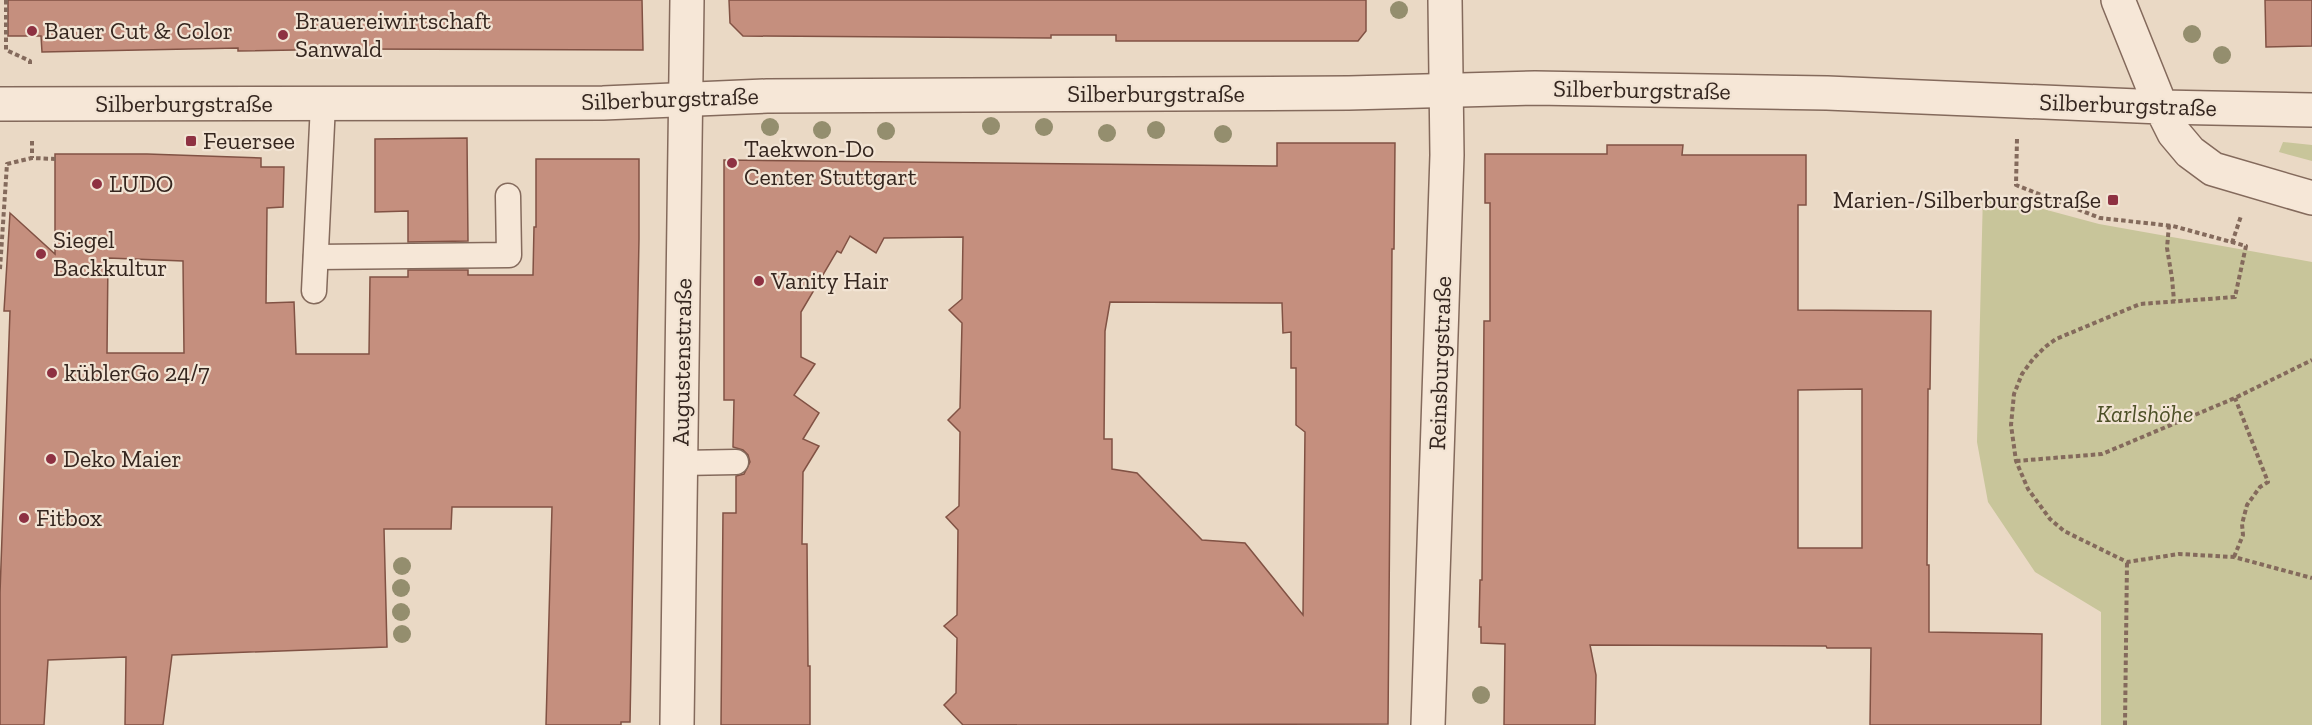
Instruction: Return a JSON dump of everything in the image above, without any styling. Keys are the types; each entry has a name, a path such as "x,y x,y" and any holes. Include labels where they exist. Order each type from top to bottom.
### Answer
{"street":[{"name":"Augustenstraße","path":"677,725 687,0"},
{"name":"Reinsburgstraße","path":"1428,725 1444,249 1447,90 1445,0"},
{"path":"2118,0 2161,107 2174,133 2190,152 2213,169 2312,198"},
{"name":"Silberburgstraße","path":"16,105 603,103 685,98 1349,93 1535,88 1827,93 2017,102 2312,110"}],"lane":[{"path":"314,291 323,104"},
{"path":"316,257 509,255 508,196"},
{"path":"681,463 736,462"}],"path":[{"path":"6,0 6,50 30,61 16,105"},
{"path":"2017,102 2016,185 2100,218 2169,225 2246,246 2235,297 2140,304 2056,339 2033,359 2022,374 2011,408 2016,461 2028,489 2050,519 2064,531 2127,562 2179,554 2234,557 2312,578"},
{"path":"0,269 7,164 32,158 57,159"},
{"path":"2169,225 2167,248 2174,301"},
{"path":"2016,461 2102,454 2235,398 2312,360"},
{"path":"2234,557 2243,534 2242,524 2247,505 2260,487 2268,482 2235,398"},
{"path":"2125,725 2127,562"}],"green space":[{"path":"2283,142 2312,145 2312,161 2279,152"},
{"name":"Karlshöhe","path":"1983,193 2099,224 2312,262 2312,725 2101,725 2101,612 2035,572 1988,502 1977,442"}],"building":[{"path":"8,0 642,0 643,50 238,51 238,48 42,52 41,36 8,36"},
{"path":"729,0 1366,0 1366,31 1358,41 1116,41 1116,35 1051,35 1051,38 743,36 730,23"},
{"path":"2265,0 2312,0 2312,46 2266,47"},
{"path":"467,138 468,241 408,242 408,211 375,212 375,139"},
{"path":"1277,143 1395,143 1388,724 963,725 944,705 956,693 957,638 944,626 957,615 958,530 946,517 959,506 960,432 948,420 960,408 962,323 949,310 962,299 963,237 884,238 876,253 850,236 841,253 837,251 801,312 801,357 815,364 794,395 819,413 803,439 819,446 803,472 802,544 807,544 810,725 721,725 723,513 736,513 736,476 744,474 750,462 743,450 733,447 734,400 724,400 724,160 1277,166","holes":["1110,302 1282,303 1283,333 1291,332 1291,368 1296,368 1296,425 1305,432 1303,615 1245,543 1202,540 1137,473 1112,469 1112,439 1104,439 1105,331"]},
{"path":"1607,145 1683,145 1682,155 1806,155 1806,205 1798,205 1798,310 1931,311 1930,389 1928,389 1929,632 2042,634 2041,725 1870,725 1871,648 1590,645 1596,675 1595,725 1504,725 1505,644 1481,643 1481,627 1479,627 1480,580 1482,580 1484,321 1490,321 1490,203 1485,203 1485,154 1607,154","holes":["1862,389 1862,548 1798,548 1798,390"]},
{"path":"55,154 261,158 261,167 284,167 283,207 267,208 266,303 294,302 296,354 369,354 370,277 408,277 408,270 468,270 468,275 533,275 536,159 639,159 630,722 621,722 621,725 546,725 552,507 452,507 451,529 384,529 387,647 172,655 163,725 125,725 126,657 48,660 44,725 0,725 0,593 10,311 4,311 10,213 55,254","holes":["108,258 183,261 184,353 107,353"]}],"place":[{"name":"Bauer Cut & Color","path":"32,31"},
{"name":"Brauereiwirtschaft Sanwald","path":"283,35"},
{"name":"Feuersee","path":"191,141"},
{"name":"Taekwon-Do Center Stuttgart","path":"732,163"},
{"name":"LUDO","path":"97,184"},
{"name":"Marien-/Silberburgstraße","path":"2113,200"},
{"name":"Siegel Backkultur","path":"41,254"},
{"name":"Vanity Hair","path":"759,281"},
{"name":"küblerGo 24/7","path":"52,373"},
{"name":"Deko Maier","path":"51,459"},
{"name":"Fitbox","path":"24,518"}]}
